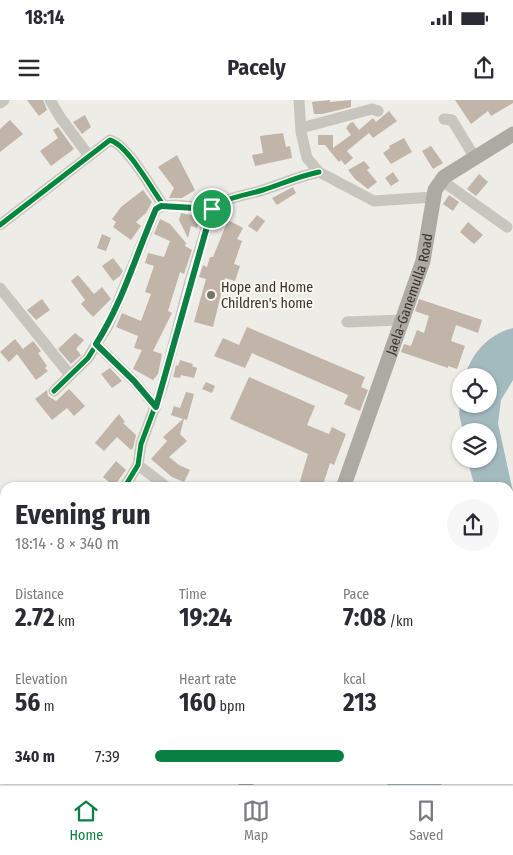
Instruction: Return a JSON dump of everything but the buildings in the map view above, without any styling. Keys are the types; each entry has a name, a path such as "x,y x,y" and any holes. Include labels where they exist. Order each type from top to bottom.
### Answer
{"main road":[{"name":"Jaela-Ganemulla Road","path":"345,482 426,248 432,197 441,180 513,134"}],"street":[{"path":"0,103 4,100"},
{"path":"50,100 60,117 89,156"},
{"path":"299,100 301,128 307,158 319,172 374,201 432,197"},
{"path":"301,128 372,109 378,111"},
{"path":"444,119 452,120 475,158"},
{"path":"0,225 110,140 116,142 164,206"},
{"path":"128,482 138,465 141,444 156,407 212,209 225,199 264,190 296,176 319,172"},
{"path":"441,180 507,227"},
{"path":"54,391 88,358 109,324 156,209 164,206 212,209"},
{"path":"0,288 70,375"},
{"path":"347,322 402,320"},
{"path":"96,344 134,381 156,407"},
{"path":"138,465 160,482"}],"water":[{"path":"513,328 513,380 501,400 498,423 511,482 474,482 470,468 497,468 497,423 461,423 459,413 497,413 497,368 468,368 477,352 496,335"},
{"path":"388,784 442,784 441,785"}],"cycle path":[{"path":"0,225 110,140 124,150 132,159 164,206"},
{"path":"54,391 88,358 109,324 156,209 169,205 212,209 231,199 319,172"},
{"path":"128,482 138,465 141,444 162,388 190,281 212,209"}],"place":[{"name":"Hope and Home Children's home","path":"211,295"}],"route":[{"path":"161,206 172,206 212,209 190,281 156,407 134,381 96,344 109,324 126,286 156,209 161,206"}]}
